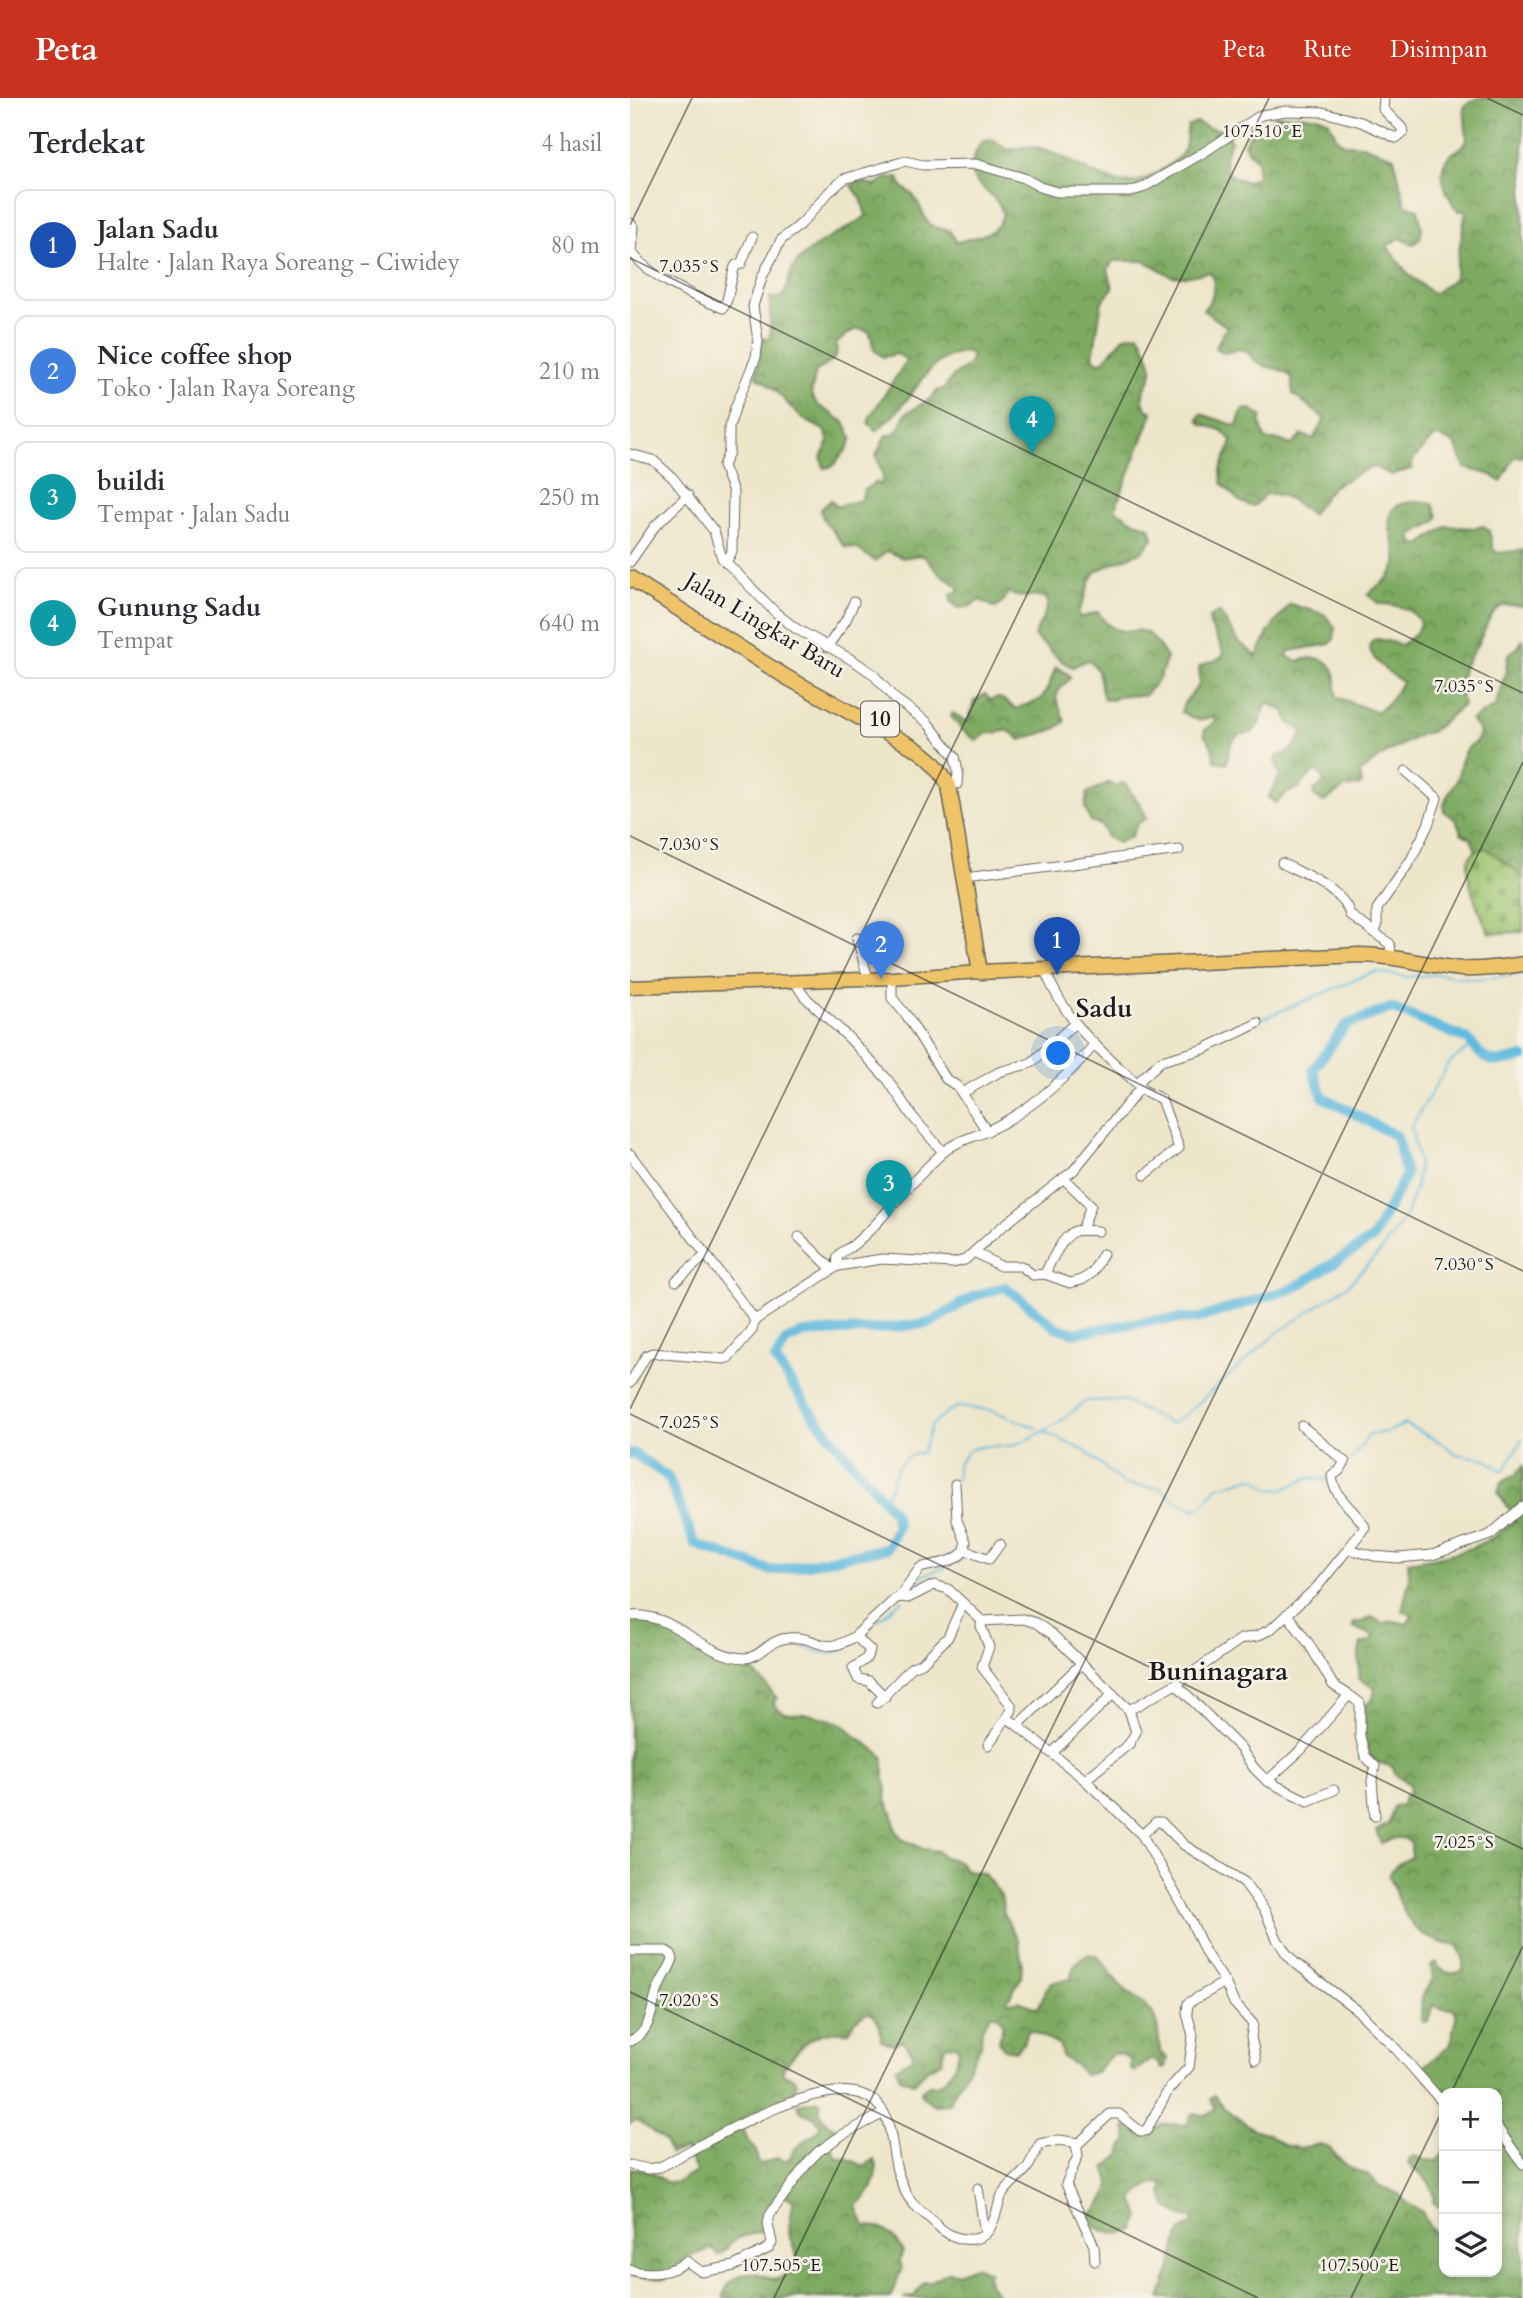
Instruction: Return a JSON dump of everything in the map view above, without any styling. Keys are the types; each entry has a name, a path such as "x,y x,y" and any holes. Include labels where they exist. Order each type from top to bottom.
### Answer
{"highway":[{"name":"Jalan Lingkar Baru","path":"630,565 687,606 790,670 933,749 947,766 957,785 973,877 984,971"},
{"name":"Jalan Lingkar Baru","path":"630,578 786,677 913,747 937,766 949,786 984,971"},
{"path":"984,971 1360,955 1478,970 1523,964"}],"main road":[{"path":"630,987 892,978 984,971"}],"street":[{"path":"726,563 732,551 733,492 724,464 729,452 729,428 756,357 758,341 754,300 762,276 781,240 801,224 840,181 884,165 905,161 923,165 976,164 1024,178 1057,192 1129,192 1142,188 1261,115 1272,112 1323,112 1361,122 1396,138 1403,133 1402,128 1383,109 1384,98"},
{"path":"630,223 634,227 632,252 640,261 665,279 723,308 734,269 741,264 752,237"},
{"path":"630,454 653,460 688,495 714,531 720,555 775,612 795,628 873,674 894,698 932,726 955,757 957,785"},
{"path":"630,565 655,526 688,495"},
{"path":"827,647 846,620 854,602"},
{"path":"1373,932 1377,927 1377,909 1411,860 1428,825 1437,798 1406,771"},
{"path":"973,877 1179,850"},
{"path":"1282,863 1323,885 1348,906 1350,915 1392,947 1391,957"},
{"path":"857,938 868,978"},
{"path":"1044,968 1053,989 1074,1023 1139,1086 1161,1099 1178,1149 1145,1175"},
{"path":"892,978 892,998 907,1016 946,1079 957,1086 987,1131"},
{"path":"794,981 804,996 850,1039 888,1080 912,1116 943,1152"},
{"path":"962,1093 999,1072 1031,1063 1074,1023"},
{"path":"630,1383 646,1356 652,1353 728,1358 752,1331 755,1320 835,1267 882,1259 953,1263 965,1260 1074,1170 1161,1061 1204,1049 1258,1023"},
{"path":"835,1267 839,1254 871,1228 915,1178 943,1152 961,1139 987,1131 1037,1100 1073,1069 1094,1045"},
{"path":"630,1154 755,1320"},
{"path":"1063,1178 1091,1205 1082,1230"},
{"path":"1045,1274 1055,1253 1069,1235 1082,1230 1098,1231"},
{"path":"799,1237 835,1267"},
{"path":"974,1252 1000,1266 1020,1266 1033,1275 1045,1274 1066,1283 1082,1280 1091,1273 1103,1254"},
{"path":"676,1281 706,1255"},
{"path":"1129,1710 1176,1684 1241,1639 1257,1636 1271,1629 1317,1587 1365,1527 1337,1493 1332,1480 1345,1462 1302,1426"},
{"path":"955,1484 957,1520 967,1551"},
{"path":"1348,1549 1386,1557 1432,1555 1490,1535 1523,1506"},
{"path":"967,1551 987,1560 1000,1544"},
{"path":"902,1597 920,1568 952,1560 967,1551"},
{"path":"630,1616 664,1622 713,1651 747,1658 760,1653 773,1641 789,1637 831,1647 842,1644 857,1638 888,1604 934,1585 948,1589 982,1621 1023,1619 1036,1623 1052,1634 1129,1710 1136,1732 1129,1744 1085,1780"},
{"path":"857,1638 870,1650 866,1659 853,1668 859,1679 869,1681 881,1700 912,1667 926,1660 948,1637 964,1603"},
{"path":"1287,1614 1309,1644 1333,1685 1360,1703 1360,1736 1365,1756 1375,1766 1372,1781 1375,1816"},
{"path":"982,1621 981,1626 989,1647 982,1667 1012,1710 988,1745"},
{"path":"1018,1725 1082,1663"},
{"path":"1176,1684 1240,1748 1254,1768 1268,1781 1304,1800 1313,1800 1334,1790"},
{"path":"1052,1753 1113,1694"},
{"path":"1268,1781 1301,1750 1349,1695"},
{"path":"1008,1718 1085,1780 1142,1835 1192,1923 1206,1954 1225,1982 1234,2003 1251,2019 1251,2037 1256,2060"},
{"path":"1142,1835 1157,1822 1161,1822 1184,1845 1244,1882 1265,1911 1277,1939 1295,1963 1357,2010 1439,2098"},
{"path":"630,1951 666,1951 673,1959 658,1990 651,2017 637,2038 630,2041"},
{"path":"1076,2144 1110,2114 1122,2116 1140,2131 1148,2128 1159,2104 1189,2067 1193,2036 1186,2010 1188,2003 1225,1982"},
{"path":"630,2165 648,2169 660,2167 764,2113 793,2101 830,2093 861,2094 873,2100 884,2113 891,2133 896,2168 906,2193 916,2208 948,2235 969,2239 985,2234 990,2229 1002,2195 1027,2168 1040,2144 1059,2140 1076,2144"},
{"path":"630,2270 645,2273 672,2270 686,2261 702,2272 734,2266 769,2248 772,2243 768,2224 770,2214 809,2161 826,2145 884,2113"},
{"path":"1502,2134 1523,2164"},
{"path":"1076,2144 1078,2156 1066,2184 1094,2246 1096,2260"},
{"path":"978,2188 985,2234"}],"green space":[{"path":"1478,98 1523,98 1523,457 1515,456 1501,482 1492,475 1465,468 1455,444 1440,437 1433,437 1413,460 1411,469 1391,475 1375,467 1369,468 1333,486 1311,515 1296,503 1278,495 1265,494 1255,505 1250,506 1239,501 1222,483 1221,470 1232,441 1221,430 1201,424 1198,419 1201,414 1237,426 1242,410 1251,409 1262,417 1260,423 1266,440 1278,440 1292,445 1302,435 1313,439 1325,419 1293,394 1292,378 1286,373 1258,363 1247,351 1239,349 1225,353 1215,348 1227,327 1203,310 1213,290 1213,276 1209,272 1184,277 1171,276 1145,261 1113,261 1108,269 1113,288 1102,301 1093,356 1096,361 1102,362 1125,336 1138,334 1143,340 1152,369 1143,394 1147,410 1152,411 1151,417 1115,509 1133,521 1150,527 1153,538 1143,551 1098,570 1078,612 1080,618 1098,612 1114,629 1143,631 1157,644 1167,658 1159,679 1144,696 1122,695 1111,700 1104,699 1093,664 1087,660 1073,667 1037,640 1034,636 1047,609 1047,598 1017,596 1008,592 996,608 980,600 959,608 951,602 951,594 958,592 959,587 940,574 925,557 919,555 903,558 887,551 875,561 856,548 845,547 824,520 820,510 831,500 837,507 858,501 861,500 864,490 876,482 880,485 883,477 876,455 886,435 892,435 898,430 905,414 944,389 953,376 968,366 972,356 968,352 957,353 938,363 900,408 876,431 868,423 870,417 907,360 897,354 883,357 874,350 870,333 865,330 848,334 836,344 835,357 816,371 811,395 818,405 844,422 852,438 848,448 832,467 824,468 821,457 829,442 825,431 803,419 756,376 760,338 770,339 770,298 780,298 783,295 793,268 808,252 866,216 861,198 851,185 862,181 875,186 886,178 898,177 919,204 926,220 934,227 949,230 957,242 981,236 997,227 1002,215 997,202 972,174 975,153 986,140 994,140 1008,150 1031,147 1050,151 1109,180 1125,183 1140,181 1177,159 1185,148 1188,126 1196,122 1209,128 1224,130 1231,141 1225,156 1226,171 1247,182 1257,177 1257,160 1244,144 1250,134 1271,126 1274,115 1317,116 1328,120 1337,138 1344,144 1363,145 1394,157 1405,205 1418,209 1422,229 1420,239 1413,244 1400,238 1387,246 1408,274 1433,294 1454,279 1466,211 1458,211 1450,198 1444,183 1443,168 1450,155 1467,141 1464,107"},
{"path":"1421,501 1433,504 1438,516 1436,521 1411,535 1413,543 1420,545 1447,526 1484,526 1489,530 1493,548 1497,553 1523,550 1523,606 1504,605 1495,611 1463,668 1460,686 1463,705 1431,732 1421,734 1383,755 1360,772 1362,785 1344,788 1324,802 1313,795 1314,790 1322,785 1324,780 1319,772 1314,771 1300,787 1285,794 1276,803 1268,798 1280,776 1275,760 1294,747 1303,730 1289,723 1285,711 1270,704 1265,706 1260,723 1252,733 1240,735 1232,742 1227,763 1215,761 1212,747 1204,734 1205,729 1214,722 1214,716 1199,721 1181,712 1184,703 1199,685 1199,667 1223,656 1209,618 1217,612 1220,613 1239,642 1257,656 1269,631 1290,604 1324,614 1335,627 1334,639 1330,644 1289,651 1287,657 1298,661 1315,658 1325,661 1335,674 1337,697 1376,712 1391,699 1402,682 1378,662 1369,646 1373,640 1379,639 1402,645 1416,633 1420,623 1408,610 1379,604 1367,594 1386,579 1395,567 1396,551 1389,525 1392,510 1401,504"},
{"path":"1523,639 1523,876 1486,848 1476,851 1471,838 1462,834 1456,820 1444,811 1444,807 1457,780 1464,753 1479,736 1480,731 1471,720 1495,706 1506,672 1508,655"},
{"path":"1056,667 1071,677 1059,690 1056,698 1065,722 1055,729 1020,740 1007,731 987,733 977,741 962,730 951,716 953,713 968,722 974,701 985,694 990,700 1001,699 1016,709 1036,701 1042,698"},
{"path":"1108,783 1117,786 1125,784 1147,818 1137,824 1131,837 1117,843 1107,837 1101,825 1091,822 1085,808 1087,793"},
{"path":"1486,848 1523,876 1523,932 1489,933 1473,894 1468,871 1472,853"},
{"path":"1523,1466 1523,2298 1160,2298 1180,2231 1191,2225 1194,2219 1182,2216 1166,2206 1162,2193 1164,2187 1160,2183 1145,2188 1133,2200 1140,2217 1134,2230 1107,2232 1096,2226 1086,2215 1099,2207 1111,2186 1105,2168 1120,2155 1128,2140 1125,2128 1128,2127 1142,2136 1154,2132 1162,2124 1187,2125 1192,2114 1205,2115 1214,2111 1215,2106 1210,2099 1214,2095 1224,2108 1255,2130 1269,2134 1283,2145 1299,2148 1320,2144 1329,2147 1352,2169 1367,2174 1379,2186 1399,2194 1407,2203 1422,2212 1430,2228 1439,2234 1439,2277 1502,2277 1502,2088 1439,2088 1439,2093 1420,2070 1450,2045 1456,2019 1454,2009 1443,2009 1433,2004 1428,2021 1421,2020 1422,1996 1433,1979 1431,1966 1435,1962 1447,1972 1463,1971 1463,1957 1457,1945 1449,1945 1425,1936 1417,1930 1405,1914 1389,1875 1395,1866 1411,1857 1411,1843 1400,1838 1381,1843 1376,1831 1389,1823 1394,1806 1402,1805 1405,1796 1410,1793 1409,1784 1395,1775 1393,1767 1377,1762 1365,1744 1364,1707 1373,1699 1375,1688 1358,1678 1359,1656 1361,1644 1372,1641 1374,1636 1353,1627 1354,1622 1362,1622 1372,1617 1382,1623 1395,1621 1407,1624 1413,1614 1402,1612 1409,1580 1408,1562 1466,1549 1505,1529 1516,1518 1498,1493 1501,1483"},
{"path":"630,1619 653,1622 708,1656 751,1670 777,1698 773,1703 782,1711 812,1715 843,1724 852,1734 881,1754 884,1758 886,1800 895,1828 902,1839 923,1849 938,1851 944,1857 958,1861 966,1870 983,1873 1001,1895 1004,1914 1018,1941 1022,1962 1021,1978 1007,2001 1019,2001 1036,2008 1052,1982 1071,1979 1073,1968 1078,1961 1086,1955 1092,1955 1103,1962 1124,1989 1149,2008 1155,2019 1160,2052 1167,2058 1165,2067 1161,2068 1159,2063 1152,2059 1134,2072 1130,2068 1130,2060 1113,2053 1096,2072 1084,2075 1077,2066 1062,2057 1060,2046 1031,2030 1026,2033 1023,2044 1016,2051 1004,2049 999,2041 1003,2024 997,2015 991,2015 982,2028 981,2045 948,2104 934,2105 922,2096 921,2091 929,2085 941,2083 950,2074 958,2056 956,2045 945,2046 941,2062 926,2070 914,2083 900,2078 896,2068 911,2059 913,2054 903,2041 892,2044 881,2040 879,2024 868,2013 858,2018 848,2032 836,2031 818,2035 803,2045 783,2068 783,2074 794,2078 797,2083 790,2100 749,2114 742,2121 742,2127 756,2151 758,2162 761,2164 778,2158 784,2161 814,2135 821,2125 814,2117 801,2112 797,2104 818,2100 820,2113 827,2123 842,2132 833,2137 832,2148 837,2158 846,2158 864,2166 874,2159 877,2166 873,2187 857,2206 865,2226 884,2230 903,2251 900,2260 902,2268 890,2298 724,2298 729,2284 743,2274 756,2273 776,2280 800,2267 789,2234 793,2202 780,2194 765,2211 762,2230 735,2240 718,2255 711,2249 686,2257 666,2279 630,2276 630,2168 651,2172 666,2182 675,2183 697,2172 685,2149 670,2154 664,2141 639,2121 630,2124"},
{"path":"1415,2156 1437,2161 1439,2159 1439,2206 1433,2203 1431,2185 1408,2164 1410,2158"},
{"path":"974,2266 989,2272 991,2287 1003,2298 903,2298 914,2296 924,2282 930,2282 948,2272 957,2273"}],"waterway":[{"path":"1259,1020 1374,972 1410,977 1440,974 1477,979 1523,974"},
{"path":"630,1454 633,1453 668,1477 695,1544 772,1571 887,1548 897,1526 894,1513 814,1416 775,1360 786,1341 803,1333 930,1323 974,1296 1005,1287 1056,1327 1074,1333 1156,1320 1200,1318 1294,1288 1373,1238 1406,1174 1396,1136 1323,1097 1313,1070 1346,1025 1391,1008 1467,1039 1492,1061 1523,1057"},
{"path":"957,1480 957,1465 969,1450 984,1446 1012,1446 1058,1423 1086,1401 1122,1400 1171,1424 1277,1333 1347,1286 1381,1251 1405,1217 1415,1189 1419,1163 1411,1127 1449,1063 1474,1044"},
{"path":"884,1500 899,1464 922,1452 931,1426 957,1407 990,1410 1037,1428"},
{"path":"1350,1461 1369,1435 1390,1431 1405,1424 1442,1443 1456,1454 1486,1459 1501,1470 1505,1469 1523,1438"},
{"path":"1046,1433 1085,1451 1125,1485 1160,1488 1171,1498 1195,1510 1204,1505 1216,1488 1245,1479 1254,1478 1270,1489 1282,1490 1308,1478 1328,1480"},
{"path":"956,1563 966,1556"},
{"path":"908,1593 921,1576 948,1566"},
{"path":"877,1621 902,1600"},
{"path":"657,1624 674,1632"},
{"path":"862,1636 873,1625"},
{"path":"682,1636 715,1657 754,1668 774,1652 791,1645 833,1653 855,1642"}],"place":[{"name":"Gunung Sadu","path":"1032,454"},
{"name":"Jalan Sadu","path":"1057,975"},
{"name":"Nice coffee shop","path":"881,979"},
{"name":"buildi","path":"889,1218"}],"district":[{"name":"Sadu","path":"1104,1008"},
{"name":"Buninagara","path":"1218,1671"}]}
